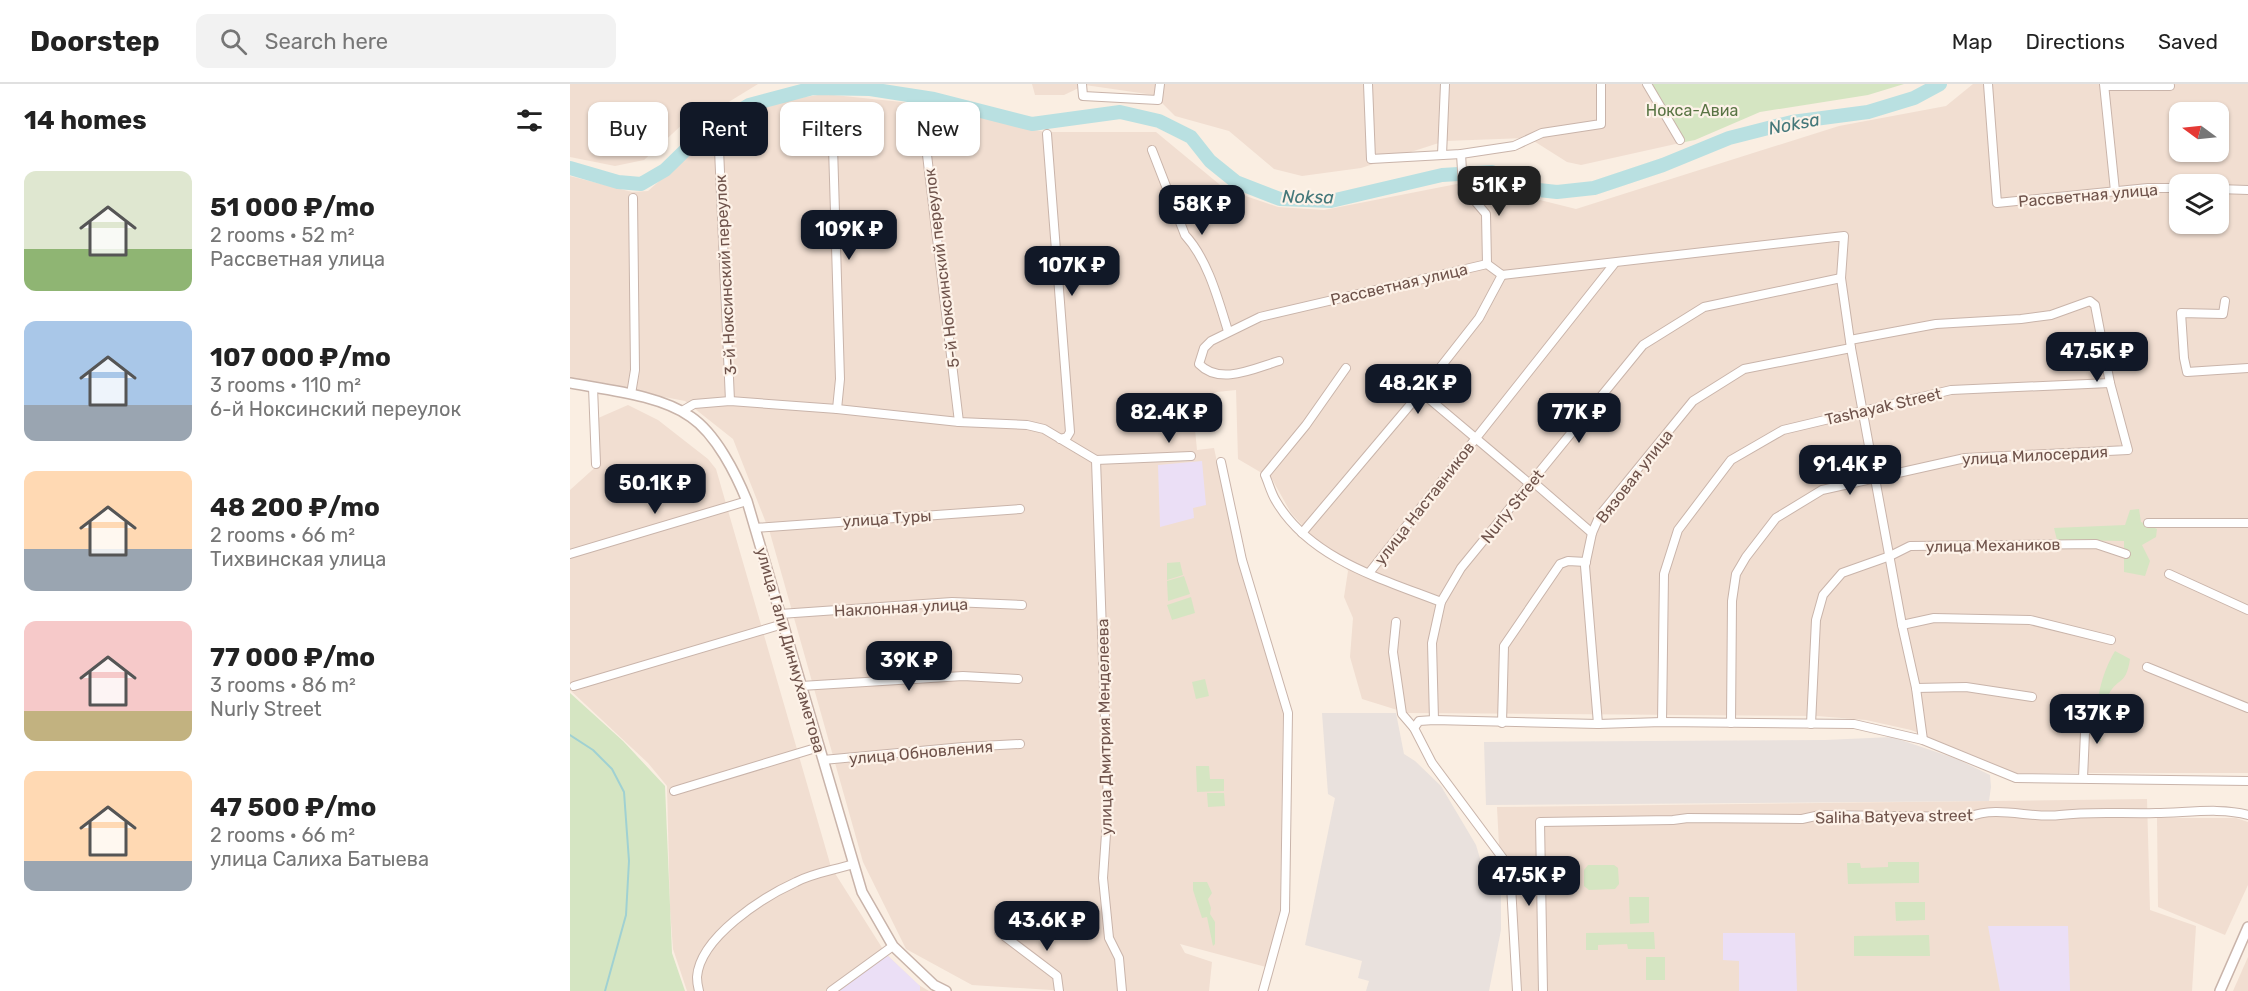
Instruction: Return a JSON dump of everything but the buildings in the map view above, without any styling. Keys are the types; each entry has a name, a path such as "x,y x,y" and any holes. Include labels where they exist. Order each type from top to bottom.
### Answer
{"street":[{"path":"1082,84 1083,96 1158,100 1160,84"},
{"path":"1368,84 1371,159 1461,154 1514,146 1542,134 1601,124 1601,84"},
{"path":"1442,155 1444,84"},
{"path":"1647,84 1680,140"},
{"name":"Рассветная улица","path":"1988,84 1997,203 2148,188 2169,188"},
{"path":"2115,191 2104,85 2170,86"},
{"path":"1047,134 1070,432 1066,437 1060,439"},
{"path":"1152,150 1185,235 1194,245 1215,293 1228,331"},
{"path":"1461,154 1463,187 1486,214 1487,264"},
{"name":"3-й Ноксинский переулок","path":"719,156 730,401"},
{"path":"833,156 840,379 837,409"},
{"name":"5-й Ноксинский переулок","path":"927,156 960,422"},
{"path":"2229,189 2248,190"},
{"path":"631,394 635,370 633,198"},
{"path":"1302,533 1421,392 1479,318 1502,276 1844,236 1841,278 1850,344 1902,625 1916,688 1923,740"},
{"name":"Рассветная улица","path":"1279,361 1229,376 1203,369 1199,364 1204,348 1211,341 1260,317 1487,264 1502,276"},
{"name":"улица Наставников","path":"1369,573 1614,264"},
{"name":"Nurly Street","path":"1434,720 1432,643 1441,602 1461,568 1643,345 1704,307 1841,278"},
{"name":"Вязовая улица","path":"1598,724 1586,562 1592,533 1600,514 1693,401 1744,369 1936,324 2051,315 2090,301 2095,305 2110,383"},
{"path":"2225,301 2223,314 2181,313 2187,372 2248,368"},
{"path":"1346,368 1306,425 1265,475 1276,501 1302,533 1321,550 1369,573 1441,602"},
{"name":"улица Гали Динмухаметова","path":"570,383 631,394 682,411 693,418 734,469 747,501 862,892 893,946 934,985 946,991"},
{"name":"Tashayak Street","path":"1662,722 1664,574 1678,530 1731,460 1783,430 1951,390 2110,383"},
{"name":"улица Милосердия","path":"1731,723 1732,601 1736,574 1776,518 1822,490 1965,458 2128,450 2110,383"},
{"path":"593,387 596,464"},
{"path":"1421,392 1592,533"},
{"path":"682,411 693,404 730,401 960,422 1027,425 1044,429 1096,460 1191,456"},
{"name":"улица Дмитрия Менделеева","path":"1096,460 1108,804 1103,878 1109,938 1119,958 1122,991"},
{"path":"1221,462 1242,560 1288,713 1285,911 1263,991"},
{"path":"570,554 747,501"},
{"name":"улица Туры","path":"755,528 1020,509"},
{"path":"2148,523 2248,523"},
{"name":"улица Механиков","path":"1811,724 1816,620 1823,595 1842,573 1890,556 1910,546 2096,544 2126,554"},
{"path":"1502,723 1504,646 1560,564 1568,561 1586,562"},
{"path":"2169,574 2248,610"},
{"name":"Наклонная улица","path":"780,614 952,602 1022,605"},
{"path":"1902,625 1934,618 2030,620 2111,640"},
{"path":"1396,622 1393,652 1402,714 1414,728 1432,763 1510,868 1517,991"},
{"path":"574,686 783,624"},
{"path":"2146,667 2248,708"},
{"path":"801,686 963,676 1018,679"},
{"path":"1916,688 1966,687 2032,697"},
{"path":"2061,702 2086,710 2083,778"},
{"path":"1414,728 1419,721 1434,720 1598,724 1662,722 1854,724 1923,740 2016,778 2248,781"},
{"name":"улица Обновления","path":"823,760 1020,744"},
{"path":"674,791 819,747"},
{"name":"Saliha Batyeva street","path":"1543,991 1540,822 1688,818 1802,819 1820,815 1969,817 1980,813 2060,815 2229,812 2248,815"},
{"path":"699,991 697,977 703,956 730,925 750,909 798,880 853,864"},
{"path":"2220,991 2248,927"},
{"path":"999,932 1057,976 1059,991"},
{"path":"831,991 893,946"}],"shaded area":[{"path":"570,84 758,84 729,102 680,102 680,127 668,138 668,102 588,102 588,156 648,156 644,160 615,166 570,157"},
{"path":"1032,84 1645,84 1680,143 1581,165 1567,162 1529,138 1445,141 1361,168 1302,176 1274,169 1229,131 1175,116 1154,95 1085,85 1064,95 1035,95"},
{"path":"1973,84 2248,84 2248,773 2015,773 1911,730 1866,720 1817,716 1407,713 1362,699 1350,657 1353,618 1344,597 1348,571 1337,555 1311,535 1291,513 1272,479 1238,459 1236,390 1217,392 1187,407 1194,419 1197,450 1214,448 1238,558 1283,707 1280,913 1266,967 1180,944 1185,953 1212,962 1209,991 1067,991 972,985 906,949 863,862 770,533 733,439 685,401 570,379 570,176 632,192 648,191 688,156 768,156 768,103 824,94 902,102 896,102 896,156 980,156 980,117 1045,132 1156,132 1225,189 1278,207 1324,210 1467,182 1576,209 1839,126 1946,106"},
{"path":"628,405 658,420 708,459 716,469 831,867 886,954 917,984 929,991 687,991 673,949 667,786 648,763 570,690 570,490 600,463 596,419"},
{"path":"1202,461 1206,505 1193,508 1194,518 1160,527 1158,465"},
{"path":"1322,713 1396,713 1404,754 1415,761 1441,786 1476,845 1481,862 1501,865 1501,930 1489,991 1366,991 1369,981 1358,978 1362,961 1305,945 1335,798 1328,794"},
{"path":"1892,737 1957,759 1990,775 1989,801 1486,805 1484,742 1825,740"},
{"path":"2147,799 2150,910 2196,926 2192,991 1522,991 1515,931 1512,861 1499,846 1497,807"},
{"path":"2157,818 2236,818 2248,822 2248,885 2225,935 2158,907"},
{"path":"1988,926 2068,926 2070,991 2000,991"},
{"path":"1723,933 1795,933 1797,991 1739,991 1739,961 1723,960"},
{"path":"886,954 920,986 920,991 836,991"},
{"path":"2248,957 2248,991 2233,991"}],"green space":[{"name":"Нокса-Авиа","path":"1645,84 1904,84 1868,95 1760,112 1695,140 1680,143"},
{"path":"2139,509 2141,522 2157,529 2156,537 2142,545 2150,561 2145,576 2124,572 2124,541 2057,540 2054,528 2125,525 2130,510"},
{"path":"1180,562 1183,575 1167,580 1167,563"},
{"path":"1184,576 1190,594 1168,601 1167,581"},
{"path":"1191,597 1195,613 1172,620 1167,605"},
{"path":"2115,651 2130,659 2124,677 2109,694 2103,711 2101,741 2095,742 2095,719 2101,683"},
{"path":"1205,679 1209,696 1196,699 1192,682"},
{"path":"570,693 623,741 665,786 672,953 685,991 570,991"},
{"path":"1196,766 1209,766 1210,779 1224,779 1224,791 1197,792"},
{"path":"1207,793 1224,793 1225,806 1208,807"},
{"path":"1888,862 1919,862 1919,883 1848,884 1847,863 1860,863 1861,868 1888,867"},
{"path":"1588,865 1614,865 1618,868 1619,884 1615,889 1589,890 1584,886 1584,870"},
{"path":"1193,882 1207,882 1212,893 1208,899 1210,914 1215,922 1215,944 1213,946 1207,917 1202,918 1193,890"},
{"path":"1629,897 1649,897 1649,923 1630,924"},
{"path":"1895,902 1925,902 1925,920 1896,921"},
{"path":"1654,932 1655,949 1628,949 1627,944 1598,945 1598,950 1586,950 1586,933"},
{"path":"1929,935 1930,956 1854,956 1854,936"},
{"path":"1646,957 1665,957 1665,980 1646,980"}],"waterway":[{"name":"Noksa","path":"570,168 618,182 641,184 665,170 705,131 749,105 813,88 870,89 934,99 1032,124 1120,112 1159,121 1191,137 1210,161 1236,182 1280,199 1331,201 1442,175 1492,172 1529,189 1557,192 1594,188 1663,165 1729,138 1792,122 1868,112 1914,98 1940,84"},
{"path":"570,735 593,750 612,769 624,792 629,861 626,915 605,991"}]}
